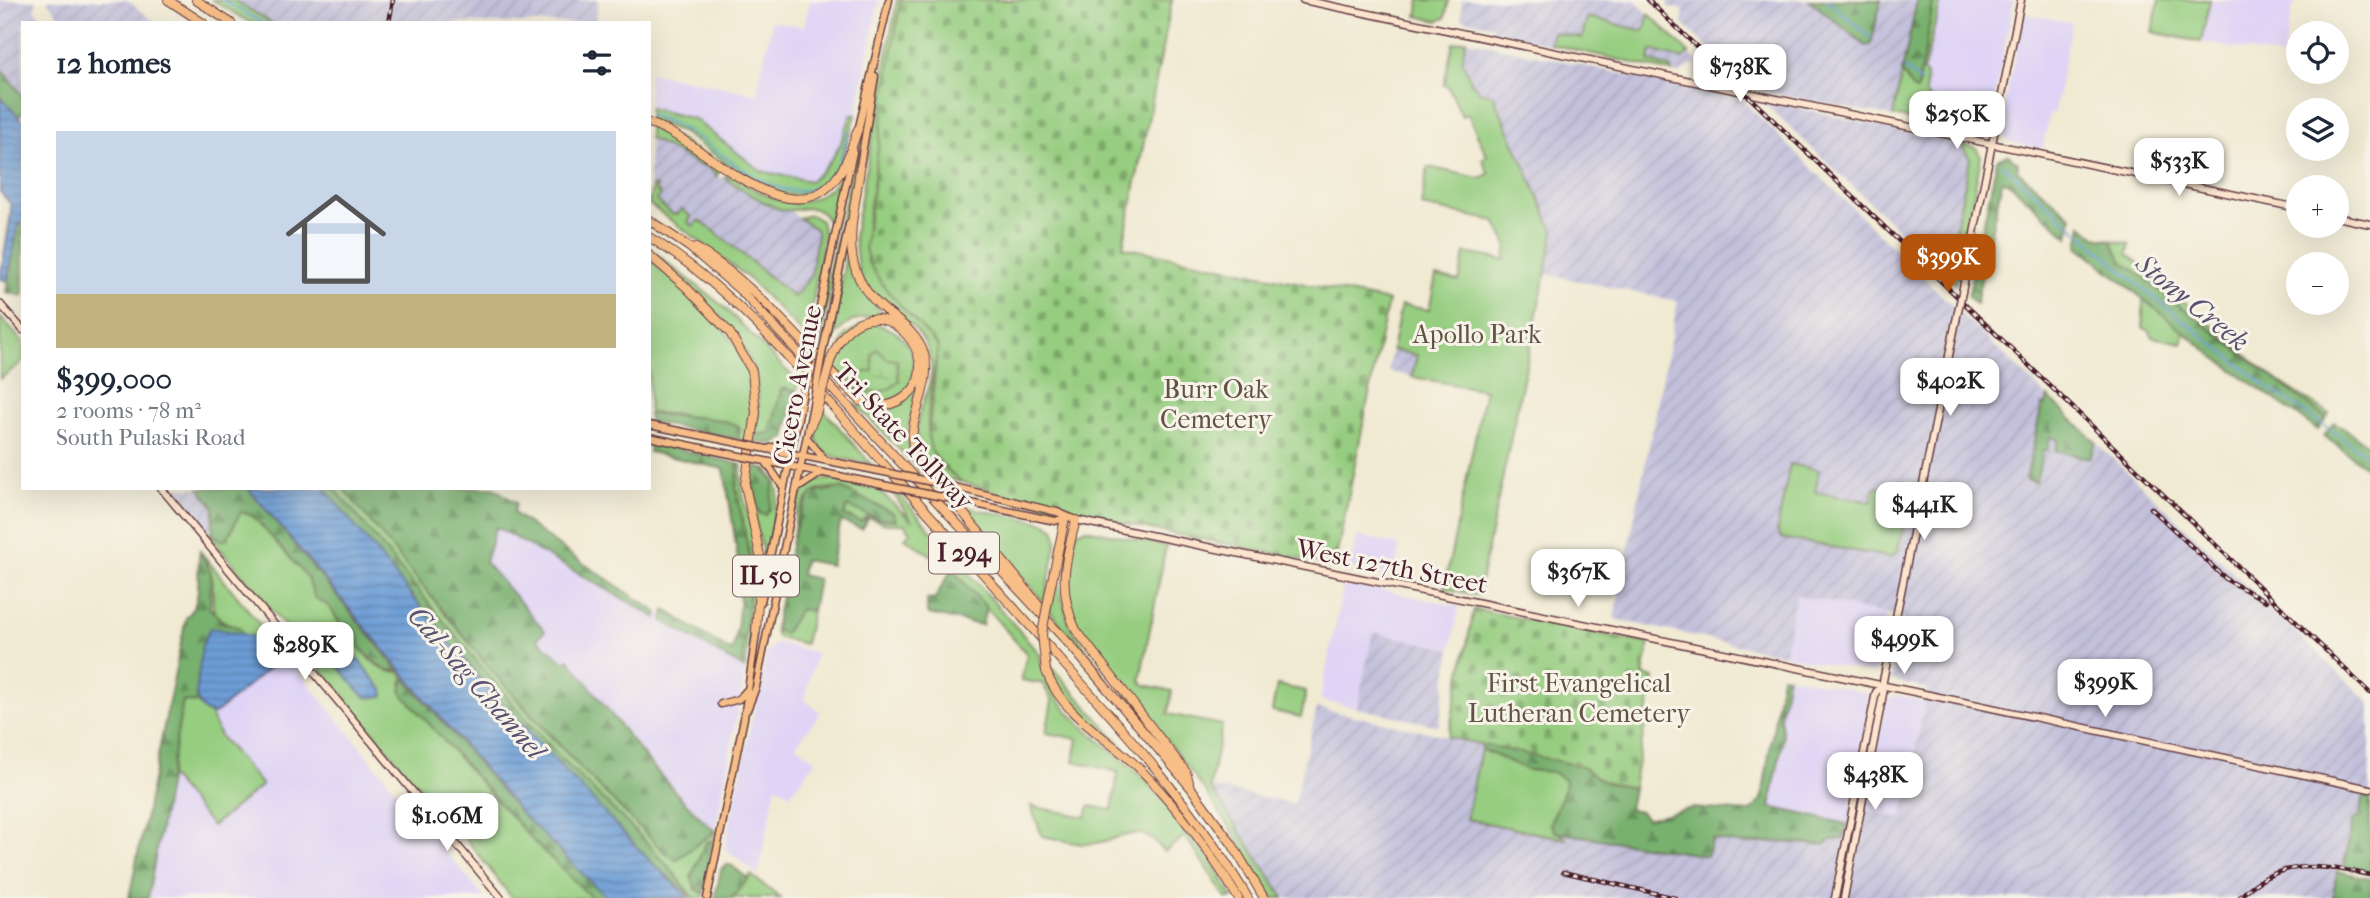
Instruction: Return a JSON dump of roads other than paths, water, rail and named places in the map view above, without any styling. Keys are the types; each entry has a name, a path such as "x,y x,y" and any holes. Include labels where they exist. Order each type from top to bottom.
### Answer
{"highway":[{"path":"168,0 200,21"},
{"path":"195,0 228,21"},
{"path":"651,125 681,137 761,190 776,197 798,200 812,197 835,180 858,129"},
{"path":"860,169 850,245 851,263 857,278 872,299 915,335 926,363 910,430 914,453 1071,646"},
{"path":"651,221 739,277 773,307 829,366 861,401 874,406 900,400 914,387 920,366 914,344 906,334 885,321 859,321 847,328 837,341 830,362 829,366 814,412 808,433"},
{"name":"Tri-State Tollway","path":"651,221 689,247 742,292 1071,646 1191,788 1232,844 1264,898"},
{"name":"Tri-State Tollway","path":"651,238 674,252 729,296 948,534 1165,777 1217,846 1248,898"},
{"path":"651,257 686,287 730,333 752,371 756,413 745,485 761,559 756,631"},
{"path":"1065,518 1042,634 1046,671 1052,686 1073,713 1139,768 1161,792 1238,898"},
{"path":"1076,520 1066,561 1063,592 1067,610 1076,630 1186,772 1191,788"}],"main road":[{"name":"Cicero Avenue","path":"708,897 744,718 756,631 794,433 858,129 889,0"},
{"path":"1303,0 2286,206"},
{"path":"1844,898 1884,694 1882,685 2021,0"},
{"name":"Cicero Avenue","path":"814,412 822,354 860,169 877,57"},
{"path":"2349,219 2370,224"},
{"path":"0,304 21,328"},
{"name":"West 127th Street","path":"651,425 942,484 1058,512 1065,518"},
{"path":"765,448 783,444 794,433"},
{"name":"Cicero Avenue","path":"744,718 756,687 808,433"},
{"path":"808,433 816,453 827,461"},
{"name":"West 127th Street","path":"651,437 1055,521 1065,518 1076,520 1882,685 2370,789"},
{"path":"762,460 783,488"},
{"path":"796,489 822,473"},
{"path":"163,490 500,898"},
{"path":"1835,898 1876,692 1882,685"},
{"path":"721,704 739,699 746,691"}],"water":[{"path":"0,97 21,119 21,223 18,226 7,281 0,279 11,213 10,203 0,192"},
{"name":"Cal-Sag Channel","path":"250,490 326,490 488,689 650,861 689,898 607,898 520,812"},
{"path":"313,626 319,628 321,642 329,650 350,650 383,690 384,696 367,698 359,691 315,640 310,629"},
{"path":"210,628 256,638 271,648 276,656 275,663 215,714 202,708 196,695 202,645"}],"waterway":[{"path":"222,0 259,21"},
{"name":"Stony Creek","path":"1827,0 1871,38"},
{"name":"Stony Creek","path":"1905,68 1921,82"},
{"path":"651,116 684,129 763,182 784,189 803,191 821,184 837,166 850,130"},
{"name":"Stony Creek","path":"2002,164 2142,288 2265,385 2370,457"}],"railway":[{"path":"389,21 393,0"},
{"path":"1648,0 2370,693"},
{"path":"2151,508 2227,580 2266,601"},
{"path":"2239,898 2269,876 2300,867 2334,868 2370,875"},
{"path":"1563,872 1676,898"}],"park label":[{"name":"Apollo Park","path":"1477,334"},
{"name":"Burr Oak Cemetery","path":"1216,404"},
{"name":"First Evangelical Lutheran Cemetery","path":"1579,698"}]}
